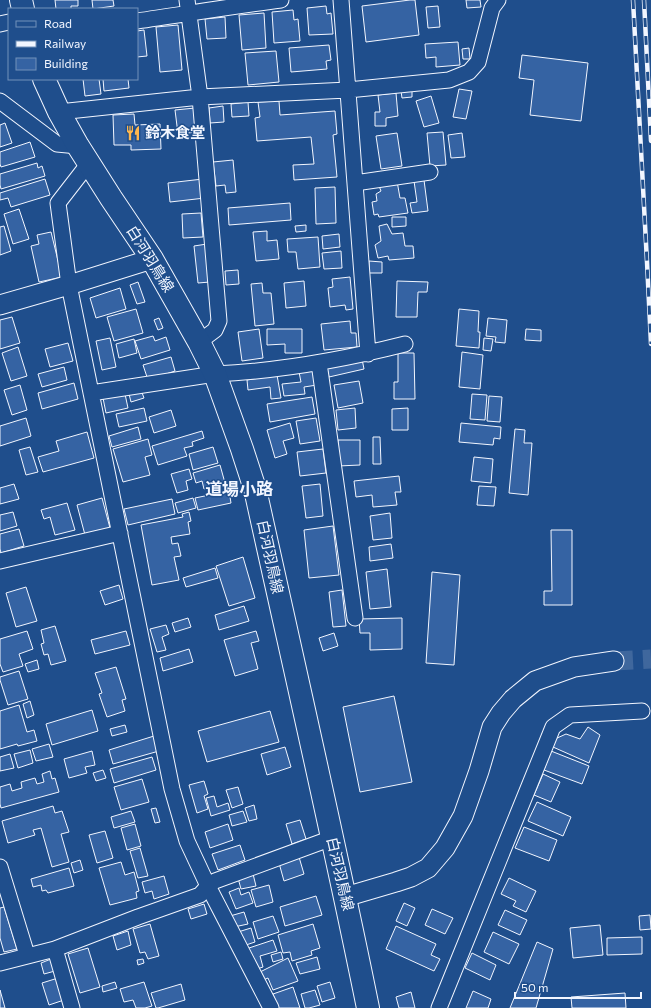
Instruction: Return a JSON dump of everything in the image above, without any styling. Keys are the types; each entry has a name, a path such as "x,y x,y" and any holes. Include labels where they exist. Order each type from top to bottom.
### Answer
{"main road":[{"name":"白河羽鳥線","path":"44,80 59,112 83,155 152,259 199,342 215,374 242,449 255,489 346,897 368,1008"}],"street":[{"path":"138,21 188,7 281,0"},
{"path":"345,1 348,90 368,354"},
{"path":"59,112 200,97 348,90 449,80 469,72 478,62 493,3"},
{"path":"188,7 200,97 219,321 215,330 199,342"},
{"path":"0,101 57,144 83,155 58,203 70,285 91,393 172,789 187,841 208,886 271,1008"},
{"path":"355,183 430,172"},
{"path":"0,305 152,259"},
{"path":"91,393 215,374 319,363 368,354 405,344"},
{"path":"319,363 355,618"},
{"path":"0,562 120,533"},
{"path":"346,897 411,877 428,868 444,848 463,816 479,771 492,727 501,712 513,699 535,681 574,667 614,661"},
{"path":"439,1008 553,727 570,715 642,711"},
{"path":"0,963 27,955 56,949 200,895 215,881 332,838"},
{"path":"0,867 27,955"},
{"path":"56,949 72,1008"}],"building":[{"path":"55,0 78,0 78,6 71,6 71,8 56,8"},
{"path":"92,0 113,0 114,6 93,8"},
{"path":"415,0 419,35 366,42 362,6"},
{"path":"466,0 480,0 481,7 467,8"},
{"path":"326,6 327,14 331,13 333,34 309,35 307,8"},
{"path":"438,6 440,27 428,28 426,7"},
{"path":"293,10 294,20 298,19 300,41 274,43 272,12"},
{"path":"264,13 266,48 242,50 239,15"},
{"path":"225,17 226,38 207,39 205,19"},
{"path":"178,25 182,70 160,72 156,27"},
{"path":"144,30 147,56 138,57 138,31"},
{"path":"458,42 460,65 436,67 436,57 426,58 425,44"},
{"path":"329,45 331,60 326,61 327,69 291,72 289,48"},
{"path":"469,48 470,59 463,59 462,49"},
{"path":"276,51 279,82 248,85 245,53"},
{"path":"522,55 588,63 581,121 530,115 534,80 519,78"},
{"path":"83,80 99,80 101,94 85,96"},
{"path":"103,80 128,80 129,88 104,91"},
{"path":"459,89 472,91 466,119 453,117"},
{"path":"412,90 412,97 402,98 401,91"},
{"path":"396,93 398,116 386,118 386,126 375,126 375,112 380,112 378,95"},
{"path":"431,96 439,123 424,127 416,101"},
{"path":"279,101 280,115 335,111 337,134 333,135 337,177 294,180 293,165 314,164 311,137 257,141 255,118 260,117 258,102"},
{"path":"248,102 249,116 232,117 231,104"},
{"path":"223,106 224,122 210,123 209,108"},
{"path":"195,108 197,132 178,134 175,110"},
{"path":"134,114 135,125 160,124 161,149 131,150 131,145 114,145 113,115"},
{"path":"5,123 12,143 0,147 0,125"},
{"path":"443,132 446,165 430,166 427,133"},
{"path":"397,133 402,166 381,169 376,136"},
{"path":"462,133 465,157 451,158 448,135"},
{"path":"30,142 35,157 1,167 0,152"},
{"path":"233,160 236,192 226,193 225,185 216,186 213,162"},
{"path":"37,163 38,168 42,166 45,176 1,189 0,174"},
{"path":"45,179 50,195 11,207 8,198 0,200 0,193"},
{"path":"203,179 205,198 170,202 168,183"},
{"path":"424,180 428,211 412,213 410,203 417,202 414,181"},
{"path":"397,181 400,198 405,198 408,213 379,217 378,214 374,215 372,202 377,201 376,194 381,191 379,186"},
{"path":"335,187 336,223 316,224 315,188"},
{"path":"290,203 291,220 229,225 228,208"},
{"path":"19,209 29,239 13,244 4,214"},
{"path":"201,213 203,237 183,238 182,214"},
{"path":"392,217 406,217 406,226 392,227"},
{"path":"387,224 392,234 403,233 405,246 413,246 414,258 389,260 388,256 378,258 375,245 381,241 379,226"},
{"path":"306,225 306,231 296,232 295,226"},
{"path":"4,226 11,251 0,255 0,227"},
{"path":"267,231 267,241 277,240 279,259 256,261 253,232"},
{"path":"51,232 62,277 39,282 31,246 39,244 37,235"},
{"path":"339,234 340,247 323,249 322,236"},
{"path":"318,237 320,267 298,269 296,252 288,252 287,239"},
{"path":"207,244 210,282 198,283 194,246"},
{"path":"341,251 342,268 324,269 322,253"},
{"path":"369,261 382,262 382,273 369,273"},
{"path":"238,270 239,284 226,285 225,271"},
{"path":"350,277 353,309 346,310 345,305 330,307 328,288 333,287 332,279"},
{"path":"304,281 306,306 286,308 284,283"},
{"path":"397,281 428,282 427,292 418,292 417,317 396,317"},
{"path":"138,282 145,302 137,304 130,285"},
{"path":"262,283 263,293 271,293 274,324 255,326 251,284"},
{"path":"120,288 126,309 96,318 90,298"},
{"path":"136,309 143,333 114,341 107,317"},
{"path":"459,309 479,311 479,348 456,346"},
{"path":"12,317 20,343 0,349 0,320"},
{"path":"159,318 163,328 158,330 154,320"},
{"path":"488,318 507,320 505,343 495,342 496,337 486,336"},
{"path":"350,321 351,333 356,333 357,347 324,350 321,324"},
{"path":"259,329 263,358 242,361 238,332"},
{"path":"267,329 302,329 302,353 285,353 285,344 267,345"},
{"path":"526,329 541,330 541,341 525,340"},
{"path":"153,336 155,341 166,337 170,350 141,359 135,341"},
{"path":"110,338 116,367 102,370 96,341"},
{"path":"484,338 493,339 491,351 483,350"},
{"path":"134,339 137,353 119,358 116,344"},
{"path":"68,343 73,361 50,367 45,349"},
{"path":"18,347 27,376 11,381 2,353"},
{"path":"462,352 483,355 480,389 459,387"},
{"path":"398,353 414,353 415,399 394,399 394,382 398,382"},
{"path":"171,357 175,371 148,380 143,365"},
{"path":"362,359 364,369 329,377 327,368"},
{"path":"64,367 67,380 42,387 38,374"},
{"path":"315,370 317,385 304,387 305,394 284,396 282,384 301,382 299,372"},
{"path":"277,375 281,398 271,399 270,387 248,390 247,380"},
{"path":"359,381 363,403 338,408 334,385"},
{"path":"74,383 78,399 42,409 38,393"},
{"path":"20,385 27,410 12,415 4,390"},
{"path":"141,390 144,398 131,402 129,394"},
{"path":"125,394 128,408 106,413 103,398"},
{"path":"472,394 487,395 485,420 470,419"},
{"path":"489,396 502,397 500,422 487,421"},
{"path":"312,397 315,414 270,422 267,404"},
{"path":"144,408 147,421 119,427 116,414"},
{"path":"355,408 356,428 338,430 336,410"},
{"path":"408,408 408,430 392,430 392,409"},
{"path":"171,410 176,426 154,433 149,417"},
{"path":"26,418 31,436 0,446 0,426"},
{"path":"316,418 320,441 300,444 296,421"},
{"path":"290,423 294,438 283,441 287,454 275,458 267,430"},
{"path":"461,423 501,427 500,439 494,438 493,445 459,442"},
{"path":"138,427 141,439 112,447 109,436"},
{"path":"515,429 525,430 524,443 532,443 528,495 509,493"},
{"path":"202,431 204,438 192,442 193,446 184,448 187,456 158,465 152,446"},
{"path":"87,432 94,458 43,472 38,457 59,451 56,441"},
{"path":"373,437 380,437 381,464 373,464"},
{"path":"148,439 152,455 145,457 150,475 123,482 113,449"},
{"path":"338,440 360,440 360,465 338,466"},
{"path":"30,447 38,472 26,475 19,450"},
{"path":"213,447 218,463 193,470 189,454"},
{"path":"323,449 326,473 300,476 297,452"},
{"path":"474,457 493,459 491,483 471,481"},
{"path":"220,465 225,483 204,489 202,481 196,483 193,473"},
{"path":"189,469 192,479 186,481 188,490 177,493 171,474"},
{"path":"399,476 401,492 395,492 397,505 373,507 372,495 356,497 354,481"},
{"path":"14,484 19,499 0,504 0,488"},
{"path":"320,484 323,516 306,518 302,486"},
{"path":"479,486 496,487 494,506 477,505"},
{"path":"229,491 231,503 198,510 195,498"},
{"path":"102,498 110,528 85,535 77,505"},
{"path":"193,498 196,508 178,513 175,503"},
{"path":"172,499 175,514 128,525 124,509"},
{"path":"67,503 75,530 55,535 50,517 44,519 41,510"},
{"path":"13,512 17,526 0,531 0,515"},
{"path":"189,512 191,521 188,522 190,534 171,537 172,544 178,543 181,556 174,557 179,580 152,585 141,525 183,517 182,514"},
{"path":"390,513 392,538 373,540 370,516"},
{"path":"333,526 339,575 309,578 304,530"},
{"path":"19,529 24,546 1,553 0,534"},
{"path":"551,530 572,530 572,605 544,605 544,591 552,591"},
{"path":"391,544 393,558 370,561 369,547"},
{"path":"243,557 255,598 229,606 216,566"},
{"path":"215,568 218,578 186,587 183,578"},
{"path":"387,569 391,607 370,609 366,572"},
{"path":"432,572 460,575 454,665 426,663"},
{"path":"119,585 123,599 105,605 100,591"},
{"path":"26,587 37,621 16,627 6,593"},
{"path":"342,590 346,626 333,627 329,592"},
{"path":"244,606 249,621 219,630 215,615"},
{"path":"188,618 191,627 175,632 172,623"},
{"path":"402,618 402,649 370,650 370,633 360,633 359,619"},
{"path":"166,625 169,634 162,637 166,650 157,652 150,629"},
{"path":"55,626 66,661 51,665 48,654 44,655 41,644 44,643 41,630"},
{"path":"27,631 33,649 19,654 23,666 3,672 0,664 0,639"},
{"path":"126,631 130,645 95,654 91,640"},
{"path":"256,631 259,641 251,643 258,669 235,676 224,640"},
{"path":"334,633 338,646 323,651 319,638"},
{"path":"189,649 193,662 163,671 160,658"},
{"path":"37,660 39,669 28,672 25,664"},
{"path":"116,667 126,699 122,700 125,711 107,717 99,694 102,693 95,673"},
{"path":"19,671 28,699 8,705 0,677"},
{"path":"394,696 412,782 360,792 343,707"},
{"path":"30,701 34,715 27,718 23,704"},
{"path":"19,705 27,732 34,730 37,741 18,746 17,744 0,749 0,711"},
{"path":"92,710 98,731 52,745 46,724"},
{"path":"270,711 279,742 207,762 198,731"},
{"path":"125,725 127,732 112,736 110,729"},
{"path":"588,727 600,735 589,763 553,747 555,739 566,734 580,739"},
{"path":"154,736 159,751 113,764 109,750"},
{"path":"49,744 53,757 36,761 32,749"},
{"path":"285,747 291,767 267,775 261,754"},
{"path":"30,750 33,763 18,768 14,754"},
{"path":"92,751 95,765 85,767 87,773 69,778 64,759"},
{"path":"551,751 589,766 582,784 544,770"},
{"path":"10,754 14,768 0,771 0,757"},
{"path":"152,757 156,770 114,783 110,769"},
{"path":"103,770 106,778 96,781 93,773"},
{"path":"50,771 52,779 55,778 59,792 1,808 0,787 10,784 12,791 22,788 21,782 35,778 37,784 44,782 42,774"},
{"path":"543,774 560,782 551,802 534,795"},
{"path":"142,779 149,802 121,810 114,787"},
{"path":"204,781 208,794 204,796 208,809 197,813 189,785"},
{"path":"238,787 243,804 232,808 226,790"},
{"path":"214,796 217,807 228,803 230,810 211,816 206,798"},
{"path":"537,802 571,817 563,836 528,821"},
{"path":"254,805 257,819 249,821 245,808"},
{"path":"53,806 55,813 62,811 69,832 61,834 69,862 52,867 41,828 33,830 35,835 8,843 2,821"},
{"path":"156,808 160,822 155,823 151,809"},
{"path":"131,811 135,822 114,828 111,817"},
{"path":"243,811 247,822 232,826 229,815"},
{"path":"300,820 306,839 292,844 286,824"},
{"path":"135,824 141,846 127,850 121,828"},
{"path":"228,824 233,840 210,848 205,832"},
{"path":"524,827 557,840 549,861 515,848"},
{"path":"105,831 113,858 97,863 89,835"},
{"path":"240,845 245,860 218,870 212,854"},
{"path":"140,848 148,876 138,878 130,851"},
{"path":"299,857 304,874 284,881 279,863"},
{"path":"80,860 83,870 74,873 71,863"},
{"path":"121,862 125,875 134,872 139,891 136,892 137,898 110,905 99,868"},
{"path":"69,868 74,886 48,893 46,890 42,891 41,885 33,887 31,879"},
{"path":"253,874 256,886 241,889 238,878"},
{"path":"164,876 169,894 154,899 152,891 145,893 142,882"},
{"path":"509,878 536,891 526,912 513,906 516,901 501,894"},
{"path":"269,885 273,902 256,907 251,890"},
{"path":"239,888 241,895 249,892 253,903 236,909 229,892"},
{"path":"316,896 322,915 285,926 280,907"},
{"path":"404,903 415,908 407,926 396,921"},
{"path":"204,904 207,914 191,919 188,909"},
{"path":"4,907 17,949 4,952 0,938 0,908"},
{"path":"432,909 453,918 445,934 425,925"},
{"path":"505,910 527,920 520,935 498,925"},
{"path":"244,912 248,924 234,927 230,916"},
{"path":"650,915 651,929 640,930 639,916"},
{"path":"273,916 279,932 258,939 253,922"},
{"path":"150,924 159,956 148,959 145,952 140,953 133,929"},
{"path":"313,924 320,948 311,951 312,955 292,961 290,952 283,953 278,935"},
{"path":"600,925 603,955 573,958 570,928"},
{"path":"396,926 436,944 431,955 440,959 434,971 386,949"},
{"path":"251,928 255,942 243,946 238,932"},
{"path":"128,931 131,945 117,950 113,936"},
{"path":"493,932 519,944 509,964 484,952"},
{"path":"642,937 642,954 607,955 607,938"},
{"path":"273,940 277,951 260,956 263,967 254,970 246,949"},
{"path":"537,942 553,949 536,1008 510,1008"},
{"path":"88,948 100,987 80,993 68,954"},
{"path":"281,952 283,959 273,962 271,955"},
{"path":"472,953 496,965 490,980 465,968"},
{"path":"317,957 320,969 300,974 296,963"},
{"path":"288,958 298,981 273,990 268,978 261,981 258,973"},
{"path":"51,959 55,971 44,974 41,963"},
{"path":"143,959 144,963 138,965 137,960"},
{"path":"58,978 64,1000 49,1005 42,983"},
{"path":"115,982 117,988 103,992 102,986"},
{"path":"144,982 152,1006 136,1008 133,1000 124,1002 120,989"},
{"path":"330,982 335,998 322,1002 317,986"},
{"path":"181,984 185,1000 156,1008 151,993"},
{"path":"293,987 300,1008 278,1008 273,994"},
{"path":"0,990 5,1008 0,1008"},
{"path":"315,990 320,1005 305,1008 301,994"},
{"path":"473,991 491,999 488,1008 466,1008"},
{"path":"411,992 415,1008 399,1008 396,997"},
{"path":"625,993 626,1008 572,1008 571,997"}],"tunnel":[{"path":"614,661 651,659"}],"railway":[{"path":"633,0 651,344"},
{"path":"644,0 651,141"}],"place":[{"name":"鈴木食堂","path":"133,133"}],"district":[{"name":"道場小路","path":"239,489"}]}
